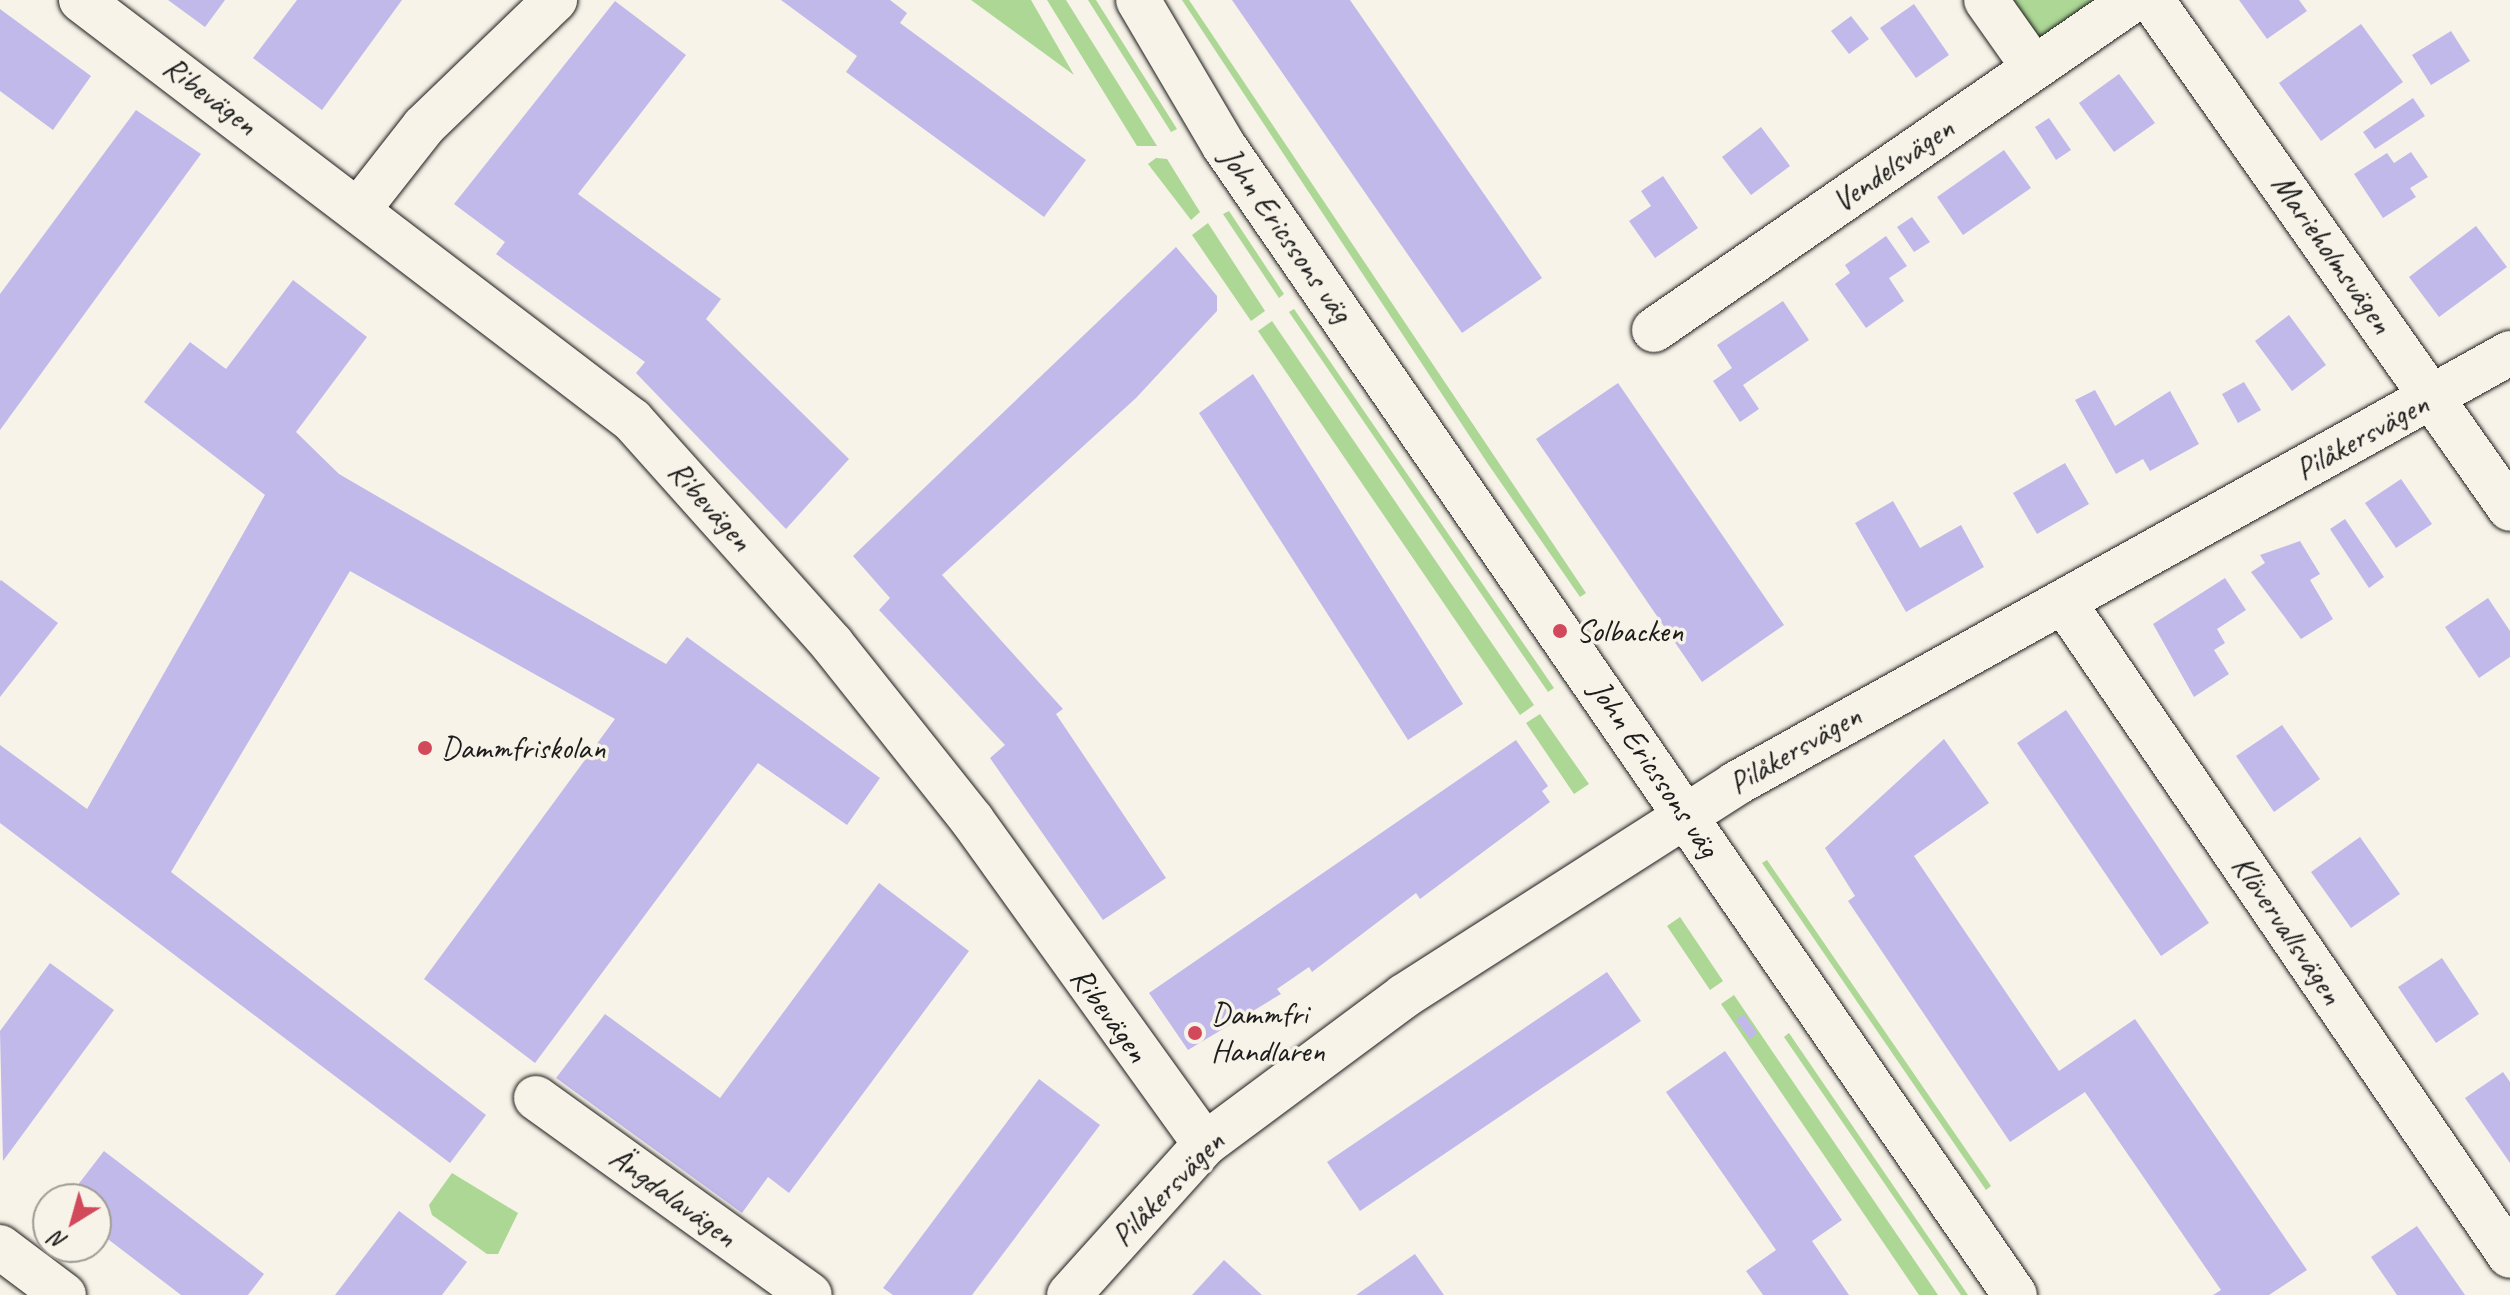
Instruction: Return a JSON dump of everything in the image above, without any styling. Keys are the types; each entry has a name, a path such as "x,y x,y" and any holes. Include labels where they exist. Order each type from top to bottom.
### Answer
{"street":[{"name":"Ribevägen","path":"81,0 632,420 770,572 981,831 1205,1144"},
{"path":"359,209 424,126 555,0"},
{"name":"John Ericssons väg","path":"1138,0 1224,146 2015,1295"},
{"path":"1986,0 2034,68"},
{"name":"Vendelsvägen","path":"1654,330 2133,0"},
{"name":"Marieholmsvägen","path":"2152,0 2510,509"},
{"name":"Pilåkersvägen","path":"1069,1295 1205,1144 1404,996 1686,814 2510,353"},
{"name":"Klövervallsvägen","path":"2065,604 2510,1256"},
{"name":"Ängdalavägen","path":"536,1098 810,1295"},
{"path":"0,1247 64,1295"}],"green space":[{"path":"971,0 1031,0 1074,75"},
{"path":"1047,0 1066,0 1157,146 1137,146"},
{"path":"1088,0 1096,0 1177,129 1171,132"},
{"path":"1182,0 1189,0 1586,593 1580,597 1488,464"},
{"path":"2007,0 2097,0 2038,44"},
{"path":"1156,158 1167,159 1200,212 1191,220 1148,164"},
{"path":"1229,211 1284,294 1279,298 1223,214"},
{"path":"1208,223 1265,311 1251,321 1192,235"},
{"path":"1294,309 1554,688 1548,692 1289,312"},
{"path":"1272,321 1534,705 1520,715 1258,331"},
{"path":"1540,714 1589,784 1574,794 1526,723"},
{"path":"1767,860 1991,1186 1986,1190 1762,863"},
{"path":"1680,917 1723,981 1710,990 1667,926"},
{"path":"1734,995 1938,1295 1919,1295 1721,1004"},
{"path":"1789,1033 1968,1295 1961,1295 1784,1037"},
{"path":"452,1173 518,1213 498,1254 487,1254 432,1215 429,1205"}],"building":[{"path":"168,0 225,0 205,27"},
{"path":"297,0 402,0 322,110 253,58"},
{"path":"781,0 890,0 907,13 900,23 1086,160 1044,217 846,72 857,56"},
{"path":"1232,0 1350,0 1542,278 1462,333"},
{"path":"2239,0 2299,0 2307,11 2267,39"},
{"path":"615,1 686,55 578,194 721,299 706,319 849,459 786,529 636,373 645,362 496,254 505,242 454,204"},
{"path":"1914,4 1949,55 1916,78 1880,28"},
{"path":"0,9 91,76 53,130 0,91"},
{"path":"1851,16 1869,39 1849,54 1831,31"},
{"path":"2361,24 2403,82 2321,141 2279,83"},
{"path":"2451,31 2470,61 2431,85 2412,55"},
{"path":"2119,74 2155,123 2114,152 2079,103"},
{"path":"2413,98 2425,116 2375,149 2363,132"},
{"path":"136,110 201,154 0,430 0,294"},
{"path":"2049,118 2071,150 2056,160 2035,127"},
{"path":"1761,127 1790,166 1751,195 1722,157"},
{"path":"2004,150 2031,188 1963,235 1937,197"},
{"path":"2411,152 2428,177 2410,188 2416,197 2383,218 2354,174 2387,153 2394,163"},
{"path":"1663,176 1698,228 1655,258 1629,221 1651,206 1641,191"},
{"path":"1912,217 1930,242 1914,252 1897,227"},
{"path":"2476,226 2507,267 2439,317 2409,277"},
{"path":"1886,236 1907,266 1889,278 1904,301 1866,328 1835,284 1850,273 1845,265"},
{"path":"1176,247 1217,296 1217,311 1136,398 942,575 1063,709 1056,714 1166,878 1103,920 990,758 1005,745 879,610 890,598 853,556"},
{"path":"293,280 367,337 296,432 339,474 666,664 687,637 880,778 847,825 758,763 535,1063 424,979 615,719 350,571 171,872 486,1115 450,1163 0,823 0,745 87,809 265,495 144,402 190,342 226,369"},
{"path":"1783,301 1809,340 1743,385 1759,409 1740,422 1713,381 1732,368 1717,345"},
{"path":"2289,315 2326,365 2292,391 2255,341"},
{"path":"1253,374 1463,704 1408,740 1199,413"},
{"path":"2244,382 2261,410 2238,423 2222,394"},
{"path":"1618,383 1784,625 1702,682 1536,439"},
{"path":"2095,390 2115,426 2170,391 2199,444 2150,471 2143,459 2116,474 2075,400"},
{"path":"2065,463 2089,504 2037,534 2013,493"},
{"path":"2401,479 2432,524 2396,548 2365,503"},
{"path":"1893,501 1920,548 1961,525 1984,567 1906,612 1855,523"},
{"path":"2345,519 2384,577 2369,588 2330,529"},
{"path":"2300,541 2320,574 2310,580 2333,619 2301,639 2251,572 2265,563 2260,555"},
{"path":"2225,578 2246,610 2217,629 2225,643 2214,650 2229,674 2194,697 2153,624"},
{"path":"0,581 58,623 0,697"},
{"path":"2488,598 2510,631 2510,657 2479,678 2445,627"},
{"path":"2066,710 2209,923 2161,956 2017,743"},
{"path":"2282,725 2320,779 2274,812 2236,756"},
{"path":"1944,739 1989,803 1914,856 2059,1071 2135,1019 2307,1270 2269,1295 2213,1295 2221,1290 2085,1092 2010,1142 1848,901 1855,896 1825,848"},
{"path":"1516,740 1548,786 1542,791 1550,802 1420,899 1416,893 1312,972 1309,967 1277,989 1281,994 1188,1050 1149,993"},
{"path":"2360,837 2400,894 2351,928 2311,872"},
{"path":"879,883 969,951 789,1193 768,1177 742,1213 556,1078 605,1014 720,1098"},
{"path":"2442,958 2479,1014 2436,1043 2398,987"},
{"path":"50,963 114,1010 3,1161 0,1031"},
{"path":"1607,972 1641,1021 1360,1211 1327,1162"},
{"path":"1744,1014 1757,1033 1750,1039 1736,1020"},
{"path":"1725,1051 1842,1220 1812,1241 1849,1295 1763,1295 1746,1271 1776,1250 1666,1092"},
{"path":"2503,1072 2510,1082 2510,1163 2465,1098"},
{"path":"1039,1079 1100,1125 972,1295 893,1295 883,1288"},
{"path":"104,1151 264,1274 248,1295 181,1295 112,1242 112,1183 79,1183"},
{"path":"399,1211 467,1262 442,1295 335,1295"},
{"path":"2417,1226 2465,1295 2397,1295 2371,1257"},
{"path":"1415,1254 1444,1295 1356,1295"},
{"path":"1224,1260 1262,1295 1192,1295"}],"place":[{"name":"Solbacken","path":"1560,631"},
{"name":"Dammfriskolan","path":"425,748"},
{"name":"Dammfri Handlaren","path":"1195,1033"}]}
